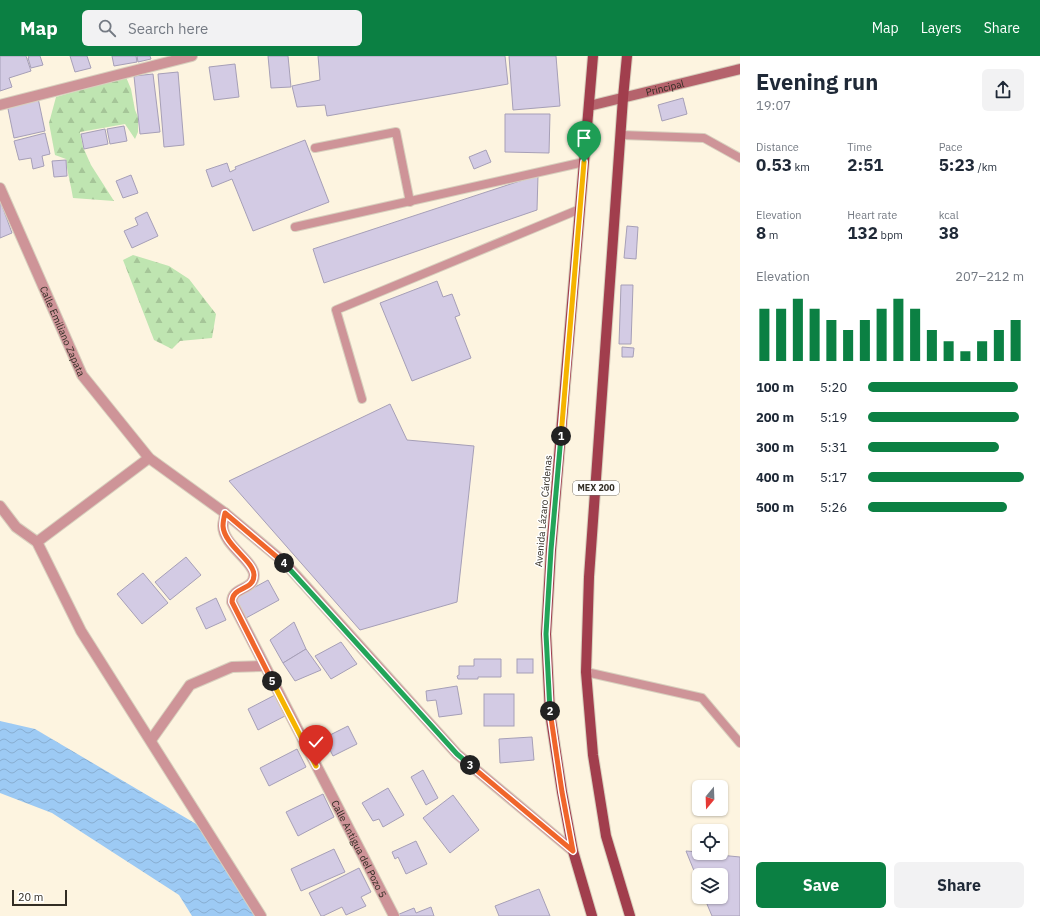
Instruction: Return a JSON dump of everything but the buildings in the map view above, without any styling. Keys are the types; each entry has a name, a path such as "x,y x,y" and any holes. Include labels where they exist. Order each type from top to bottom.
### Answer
{"main road":[{"name":"Avenida Lázaro Cárdenas","path":"592,916 573,851 562,792 550,713 546,634 551,550 593,56"},
{"name":"MEX 200","path":"627,56 589,578 586,672 593,755 606,836 630,916"}],"street":[{"path":"0,105 192,56"},
{"name":"Principal","path":"589,106 740,69"},
{"name":"Calle Emiliano Zapata","path":"0,188 82,375 150,458 225,513 284,563 457,754 573,851"},
{"path":"37,542 150,458"},
{"path":"0,506 16,526 37,542 81,630 261,916"},
{"name":"Calle Antigua del Pozo 5","path":"225,513 223,527 229,541 252,568 254,576 251,584 235,593 232,597 232,602 394,916"},
{"path":"150,740 190,685 232,667 264,666"}],"lane":[{"path":"315,148 396,132 410,202"},
{"path":"621,135 704,138 740,158"},
{"path":"295,228 584,162"},
{"path":"362,399 336,310 580,209"},
{"path":"586,672 702,698 740,743"}],"green space":[{"path":"126,77 131,89 135,110 138,117 138,132 135,139 125,124 80,132 83,147 91,165 114,201 73,198 66,159 55,155 49,123 56,97"},
{"path":"133,255 169,266 189,279 216,314 212,338 180,341 172,349 154,340 123,260"}],"water":[{"path":"0,721 35,729 203,828 257,916 192,916 179,895 52,813 0,793"}],"route":[{"path":"316,766 232,602 232,597 235,593 251,584 254,576 252,568 229,541 223,527 225,513 284,563 457,754 573,851 550,713 546,634 551,550 584,162"}]}
